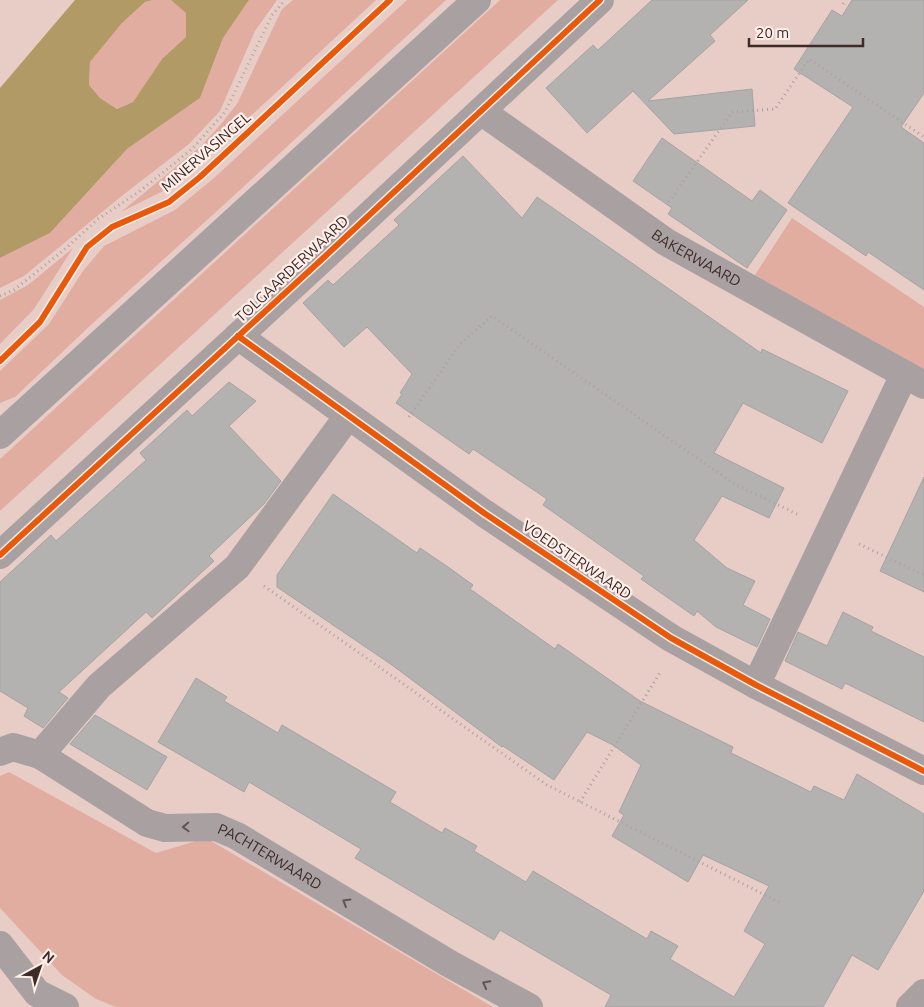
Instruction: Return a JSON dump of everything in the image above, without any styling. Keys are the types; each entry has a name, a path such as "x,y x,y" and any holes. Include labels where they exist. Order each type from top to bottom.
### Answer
{"street":[{"path":"0,435 476,0"},
{"name":"TOLGAARDERWAARD","path":"0,555 600,0"},
{"name":"BAKERWAARD","path":"481,111 666,242 914,380"},
{"name":"VOEDSTERWAARD","path":"238,336 484,513 678,643 924,771"},
{"path":"756,685 830,530 914,380"},
{"path":"40,754 99,686 237,567 348,416"},
{"name":"PACHTERWAARD","path":"0,752 13,747 40,754 147,823 165,828 216,826 238,836 450,964 529,1007"},
{"path":"0,945 31,1000 65,1007"},
{"path":"910,1007 924,993"}],"path":[{"path":"0,296 14,290 64,250 98,218 140,191 192,149 225,112 272,15 285,0"},
{"path":"649,230 732,112 775,108 809,59 924,138"},
{"path":"390,446 460,344 492,316 733,483 924,575"},
{"path":"237,567 547,785 780,902"},
{"path":"580,802 678,643"}],"shaded area":[{"path":"75,0 153,0 145,2 122,23 90,62 89,85 100,98 117,109 133,102 162,59 186,37 186,13 171,0 249,0 223,38 200,98 127,149 50,233 0,258 0,88"},
{"path":"171,0 187,13 187,37 162,59 133,102 117,109 100,98 89,85 90,62 122,23 145,2"},
{"path":"249,0 277,0 255,31 220,111 189,144 24,276 0,288 0,258 50,233 127,149 200,98 223,38"},
{"path":"293,0 376,0 214,150 167,189 121,212 201,146 221,124 237,104 282,9"},
{"path":"407,0 446,0 92,324 15,397 0,403 0,371 49,324 83,271 104,246 175,210 214,178"},
{"path":"500,0 558,0 0,511 0,459"},
{"path":"792,218 924,307 924,370 749,284"},
{"path":"73,248 34,309 0,344 0,300 28,285"},
{"path":"9,772 156,853 206,838 493,1007 116,1007 96,999 62,975 0,908 0,776"}],"building":[{"path":"652,0 748,0 710,35 715,41 648,101 752,89 755,126 674,134 633,91 587,133 546,88 593,45 598,50"},
{"path":"852,0 924,0 924,93 901,127 924,143 924,290 868,252 866,256 788,203 853,107 794,69 832,10 842,16"},
{"path":"662,138 752,201 760,190 787,210 747,268 668,214 672,208 633,181"},
{"path":"463,156 522,218 537,197 761,353 762,349 848,391 822,443 743,403 714,453 784,488 769,518 722,496 694,540 727,568 755,581 743,605 770,619 757,647 716,627 697,611 694,616 641,579 644,576 543,505 547,499 473,449 469,454 396,403 412,374 367,327 344,347 303,303 328,280 333,285 399,225 394,220"},
{"path":"229,382 256,401 229,426 281,481 264,504 209,556 214,561 152,618 146,612 59,692 68,698 43,728 24,716 28,708 0,691 0,582 51,535 56,541 146,460 140,453 187,410 192,416"},
{"path":"924,477 924,592 880,571"},
{"path":"333,494 417,553 420,548 448,567 473,585 470,589 555,649 558,644 640,701 733,747 731,753 811,792 814,786 844,800 857,774 924,814 924,891 878,970 852,955 823,1007 605,1007 611,995 500,930 494,940 441,909 355,858 361,849 249,782 244,792 158,742 196,678 227,697 224,701 278,733 282,725 396,792 390,802 442,833 445,828 477,846 474,851 526,882 533,871 647,939 651,931 678,946 670,959 734,997 765,944 744,931 769,886 703,855 688,882 612,836 624,815 619,812 641,765 613,745 587,732 554,780 502,747 392,665 277,587 277,575"},
{"path":"843,612 873,627 871,631 924,657 924,722 845,683 842,689 785,661 798,632 827,646"},
{"path":"95,715 167,757 147,790 70,744"}],"cycle path":[{"name":"MINERVASINGEL","path":"0,361 40,322 87,247 112,227 169,202 200,177 390,0"},
{"path":"0,555 600,0"},
{"path":"238,336 484,513 671,638 756,685 924,771"}]}
